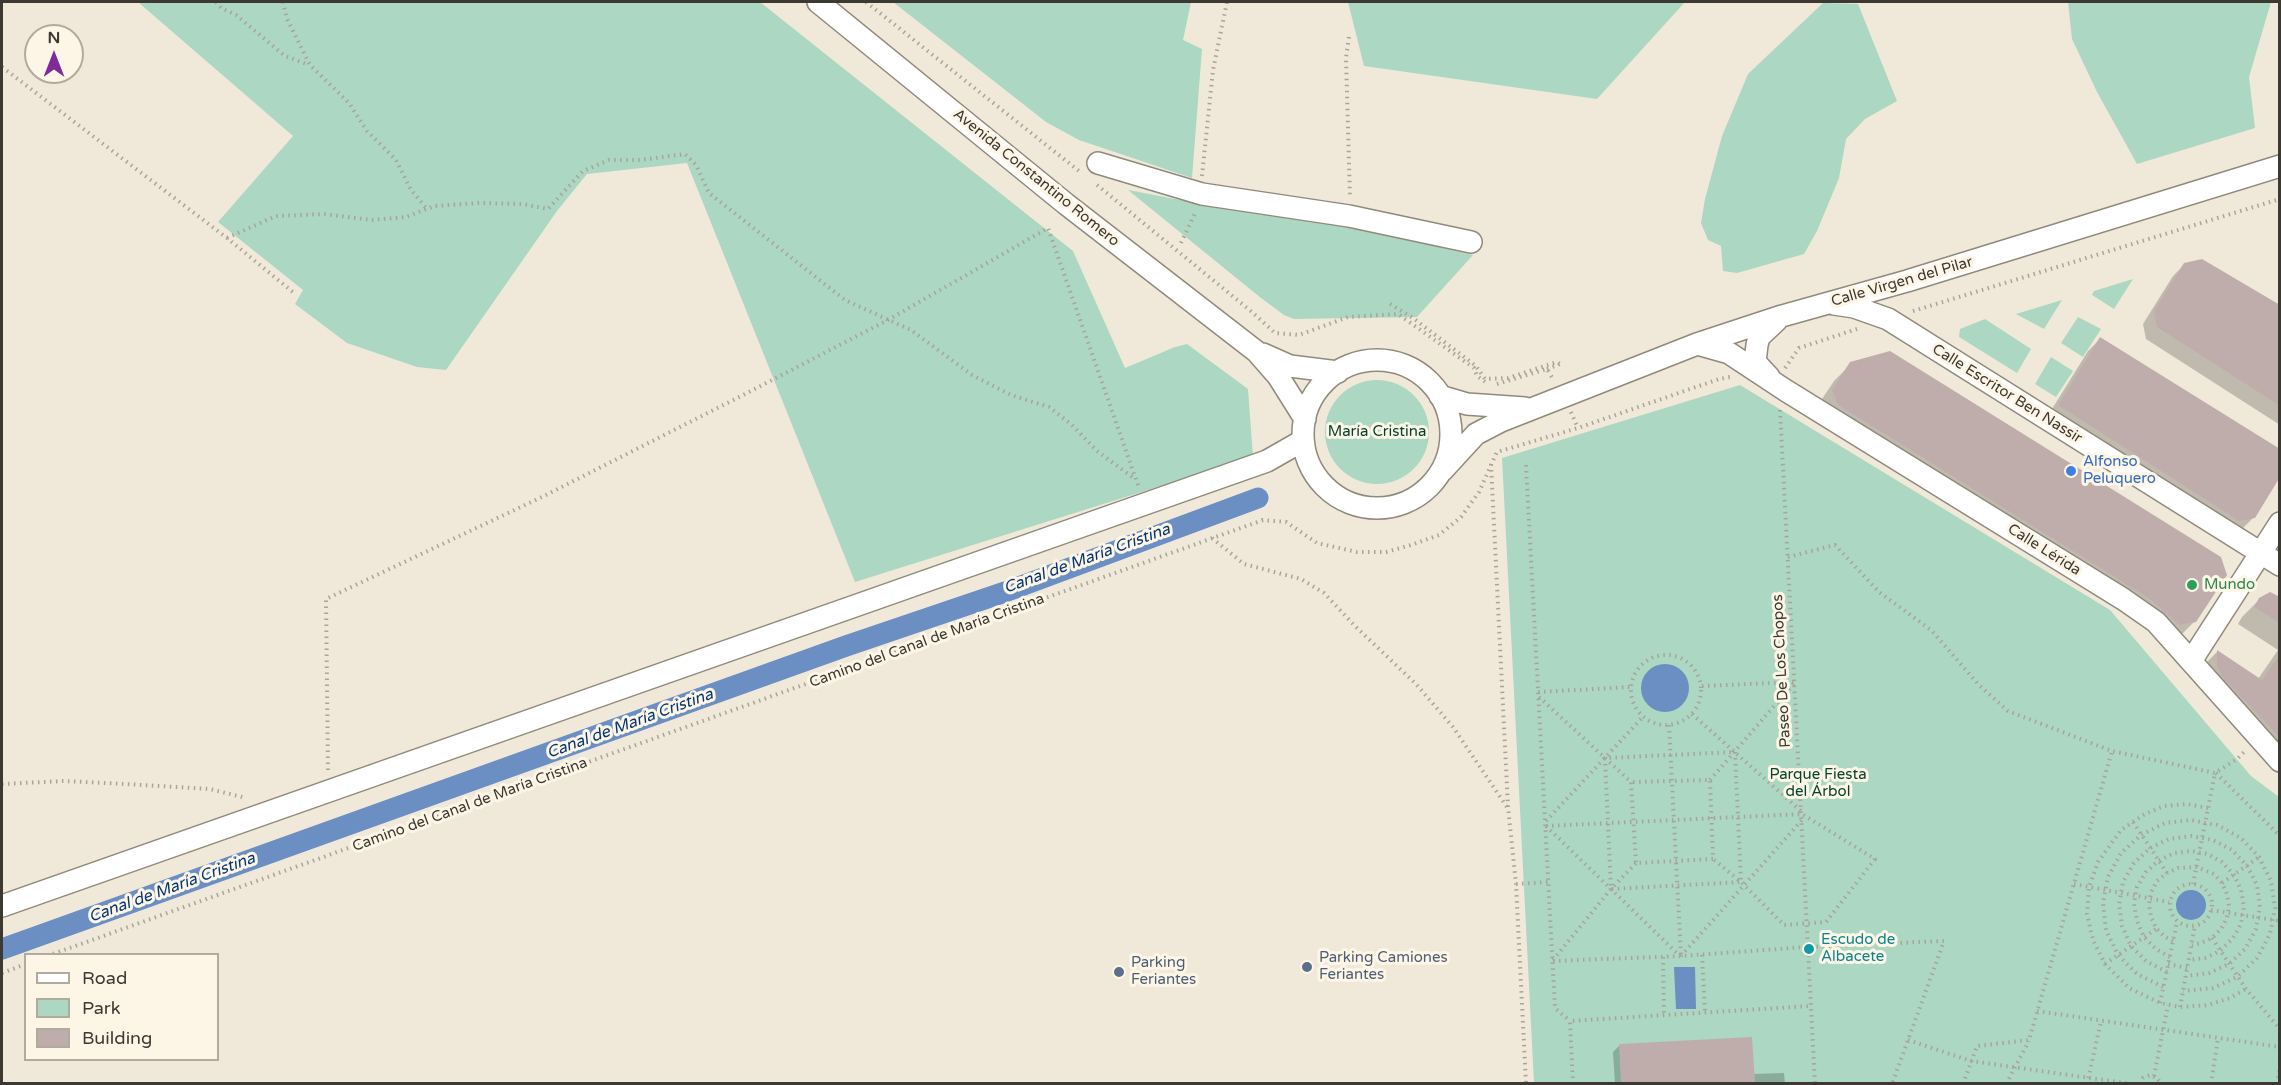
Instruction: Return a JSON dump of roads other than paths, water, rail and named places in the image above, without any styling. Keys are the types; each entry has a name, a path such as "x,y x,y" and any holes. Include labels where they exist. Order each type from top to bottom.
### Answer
{"street":[{"name":"Avenida Constantino Romero","path":"818,2 1066,204 1257,352 1278,376 1305,419"},
{"name":"Calle Virgen del Pilar","path":"1442,471 1476,434 1528,408 1697,344 1782,316 1906,281 2280,166"},
{"path":"1090,172 1202,194 1349,216 1471,242"},
{"path":"1888,319 1889,306 1896,292 1906,281"},
{"name":"Calle Escritor Ben Nassir","path":"1829,303 1854,307 1888,319 2280,565"},
{"name":"Calle Lérida","path":"1776,391 1755,362 1759,337 1782,316"},
{"name":"Calle Lérida","path":"1697,344 1729,352 1776,391 2123,599 2156,622 2234,713 2280,761"},
{"name":"Avenida Constantino Romero","path":"1257,352 1290,366 1338,372"},
{"path":"1373,361 1396,363 1417,372 1435,388 1440,396 1450,420 1449,454 1442,471 1427,489 1407,502 1385,508 1361,507 1339,499 1321,484 1308,464 1302,441 1306,410 1316,391 1350,365 1373,361"},
{"name":"Calle Virgen del Pilar","path":"1440,396 1467,404 1528,408"},
{"path":"2,906 1267,461 1302,441"},
{"path":"2191,661 2280,523"}],"water":[{"path":"1660,664 1670,664 1685,674 1689,688 1688,697 1679,708 1670,712 1660,712 1645,702 1641,693 1641,683 1651,668"},
{"path":"2191,890 2202,894 2206,905 2202,916 2191,920 2180,916 2176,905 2180,894"},
{"path":"1674,967 1695,967 1696,1009 1676,1009"}],"waterway":[{"name":"Canal de María Cristina","path":"2,949 846,646 1005,592 1258,498"}],"place":[{"name":"Alfonso Peluquero","path":"2071,471"},
{"name":"Mundo","path":"2192,585"},
{"name":"Escudo de Albacete","path":"1809,949"},
{"name":"Parking Camiones Feriantes","path":"1307,967"},
{"name":"Parking Feriantes","path":"1119,972"}],"park label":[{"name":"María Cristina","path":"1377,432"},
{"name":"Parque Fiesta del Árbol","path":"1818,784"}]}
